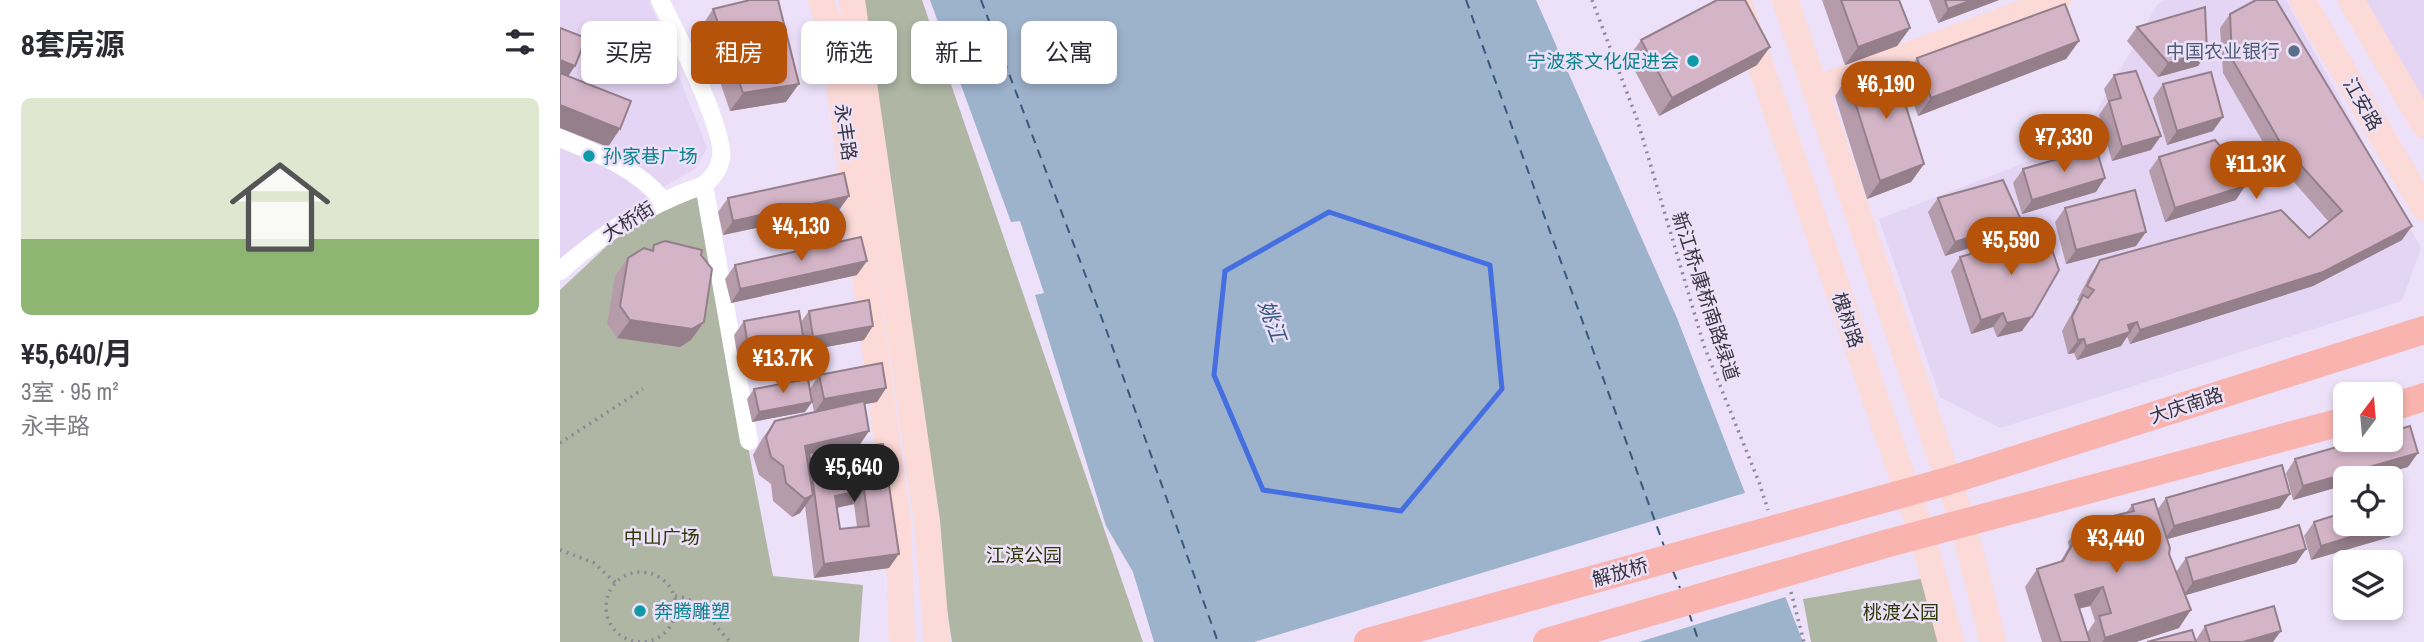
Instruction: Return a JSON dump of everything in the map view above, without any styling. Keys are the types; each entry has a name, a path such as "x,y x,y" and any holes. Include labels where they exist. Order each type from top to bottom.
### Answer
{"main road":[{"name":"永丰路","path":"821,0 833,36 898,523 902,642"},
{"name":"永丰路","path":"852,0 927,521 937,642"},
{"name":"槐树路","path":"1738,0 1922,534 1951,642"},
{"path":"1785,0 1963,523 1993,642"},
{"path":"1815,89 2058,0"},
{"name":"江安路","path":"2302,0 2424,208"},
{"path":"2351,0 2424,125"},
{"name":"大庆南路","path":"1907,492 2424,330"},
{"path":"2403,404 2424,397"},
{"path":"1547,642 1922,534 2333,424"},
{"name":"解放桥","path":"1368,642 1907,492"}],"street":[{"path":"660,0 702,88 722,155 717,173 704,185 749,441"},
{"path":"560,138 612,159 645,182 662,199"},
{"name":"大桥街","path":"560,271 606,233 662,199 704,185"}],"path":[{"name":"新江桥-康桥南路绿道","path":"1592,0 1637,119 1703,346 1759,482 1770,519"},
{"path":"560,443 643,389"},
{"path":"560,550 594,563 616,583"},
{"path":"675,596 675,615 661,636 640,642 615,630 607,612 607,601 616,583 635,573 646,573 663,580 675,596 698,603 719,632 731,642"},
{"path":"1788,580 1804,642"},
{"path":"661,636 666,642"}],"highlighted area":[{"path":"1329,212 1490,265 1502,389 1401,511 1263,490 1214,375 1225,271"}],"shaded area":[{"path":"560,0 649,0 657,21 581,21 581,84 677,84 677,71 707,148 696,168 644,199 560,264"},
{"path":"2165,0 2286,0 2421,248 2402,301 2000,428 1940,397 1879,219 2079,142 2157,5"},
{"path":"2363,0 2424,0 2424,105"}],"green space":[{"name":"江滨公园","path":"852,0 922,0 929,21 911,21 911,84 951,84 1143,642 952,642 865,84 897,84 897,21 855,21"},
{"name":"中山广场","path":"699,193 773,576 863,585 859,642 560,642 560,290 627,227"},
{"name":"桃渡公园","path":"1926,578 1942,642 1811,642 1803,599"}],"water":[{"name":"姚江","path":"930,0 1536,0 1677,318 1803,642 1154,642 1133,572 1106,526 1035,295 1044,293 1020,221 1011,222 961,84 1007,84 1007,21 938,21"}],"pier":[{"path":"1748,492 1789,596 1639,642 1254,642"}],"building":[{"path":"750,0 778,0 783,21 717,21 713,9"},
{"name":"宁波茶文化促进会","path":"1717,0 1745,0 1770,47 1672,98 1641,40"},
{"path":"1841,0 1899,0 1910,28 1858,47"},
{"path":"1945,0 1972,0 1948,9"},
{"path":"2256,0 2276,0 2412,226 2323,272 2140,330 2137,322 2128,325 2130,332 2086,346 2084,339 2078,340 2072,317 2083,295 2088,298 2094,290 2087,286 2100,260 2281,210 2309,238 2342,211 2280,142 2232,59 2230,14"},
{"path":"2065,4 2079,41 1931,98 1917,58"},
{"path":"2205,7 2207,52 2168,63 2137,27"},
{"path":"560,28 581,36 581,51 575,66 560,60"},
{"path":"787,36 799,84 743,93 740,84 787,84"},
{"path":"1892,62 1924,164 1880,181 1847,77"},
{"path":"2136,71 2161,136 2122,147 2109,101 2121,98 2114,75"},
{"path":"2211,72 2223,117 2177,131 2163,84"},
{"path":"560,73 581,81 581,84 588,84 631,101 620,129 560,105"},
{"path":"2215,140 2240,169 2245,186 2175,208 2159,157"},
{"path":"2096,148 2105,178 2032,200 2023,169"},
{"path":"844,173 849,196 733,221 728,198"},
{"path":"2003,180 2021,220 1955,242 1938,198"},
{"path":"2135,190 2146,232 2076,250 2065,208"},
{"path":"2046,232 2059,270 2032,317 2007,323 2003,313 1981,320 1960,257"},
{"path":"861,237 867,261 740,289 735,265"},
{"path":"665,241 702,250 701,255 712,269 704,322 692,329 630,320 620,306 628,258 644,248 653,251 654,245"},
{"path":"869,300 873,326 813,337 809,311"},
{"path":"799,311 803,336 748,346 744,321"},
{"path":"882,363 886,388 824,399 819,375"},
{"path":"808,379 812,402 759,412 754,389"},
{"path":"864,401 869,431 805,446 813,495 805,499 786,483 783,466 771,457 766,437 775,421"},
{"path":"2410,426 2418,453 2373,466 2333,466 2333,477 2303,486 2295,459 2333,448 2333,452 2403,452 2403,428"},
{"path":"883,444 899,554 824,564 809,453","holes":["864,490 869,526 840,529 835,496"]},
{"path":"2282,465 2290,494 2174,526 2166,498"},
{"path":"2154,499 2170,548 2169,554 2191,610 2105,638 2099,616 2111,613 2103,587 2075,595 2090,642 2061,642 2037,569 2063,561 2081,529 2080,524 2134,511 2132,505"},
{"path":"2333,516 2333,536 2354,536 2321,546 2314,522"},
{"path":"2299,525 2306,549 2193,582 2186,558"},
{"path":"2274,606 2281,631 2243,642 2210,642 2205,626"},
{"path":"2192,630 2196,642 2147,642"}],"ferry route":[{"path":"981,0 1107,332 1218,642"},
{"path":"1466,0 1664,546"},
{"path":"1673,571 1680,588"},
{"path":"1689,613 1699,642"}],"place":[{"name":"中国农业银行","path":"2294,51"},
{"name":"宁波茶文化促进会","path":"1693,61"},
{"name":"孙家巷广场","path":"589,156"},
{"name":"奔腾雕塑","path":"640,611"}]}
